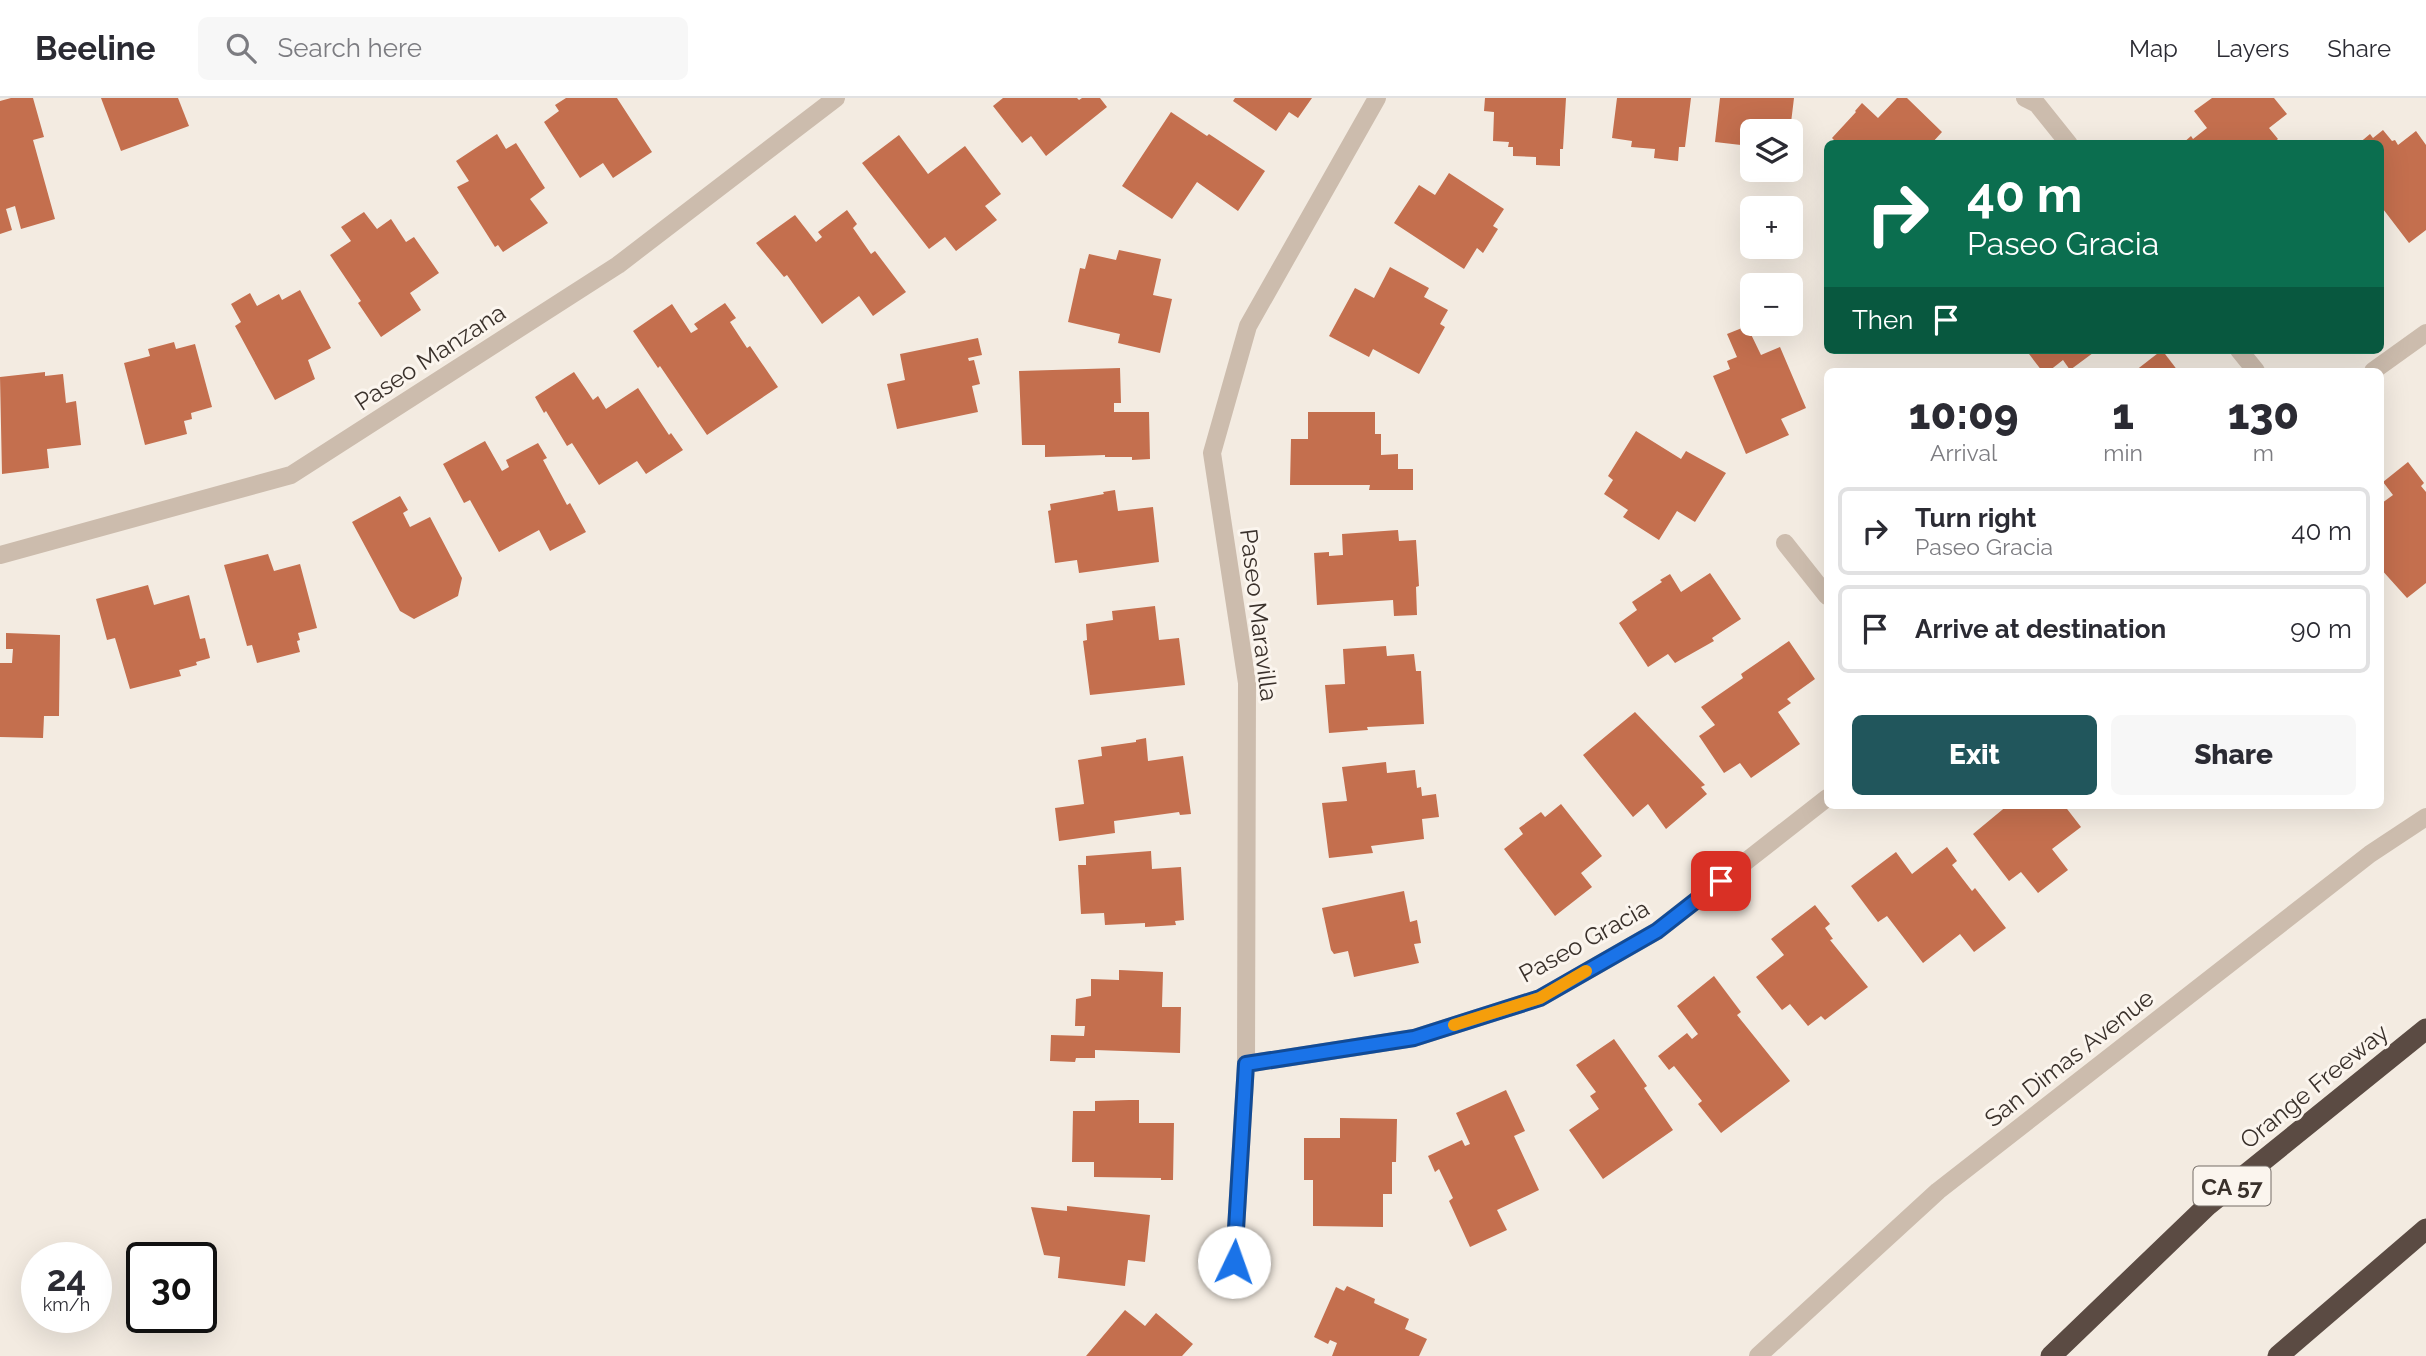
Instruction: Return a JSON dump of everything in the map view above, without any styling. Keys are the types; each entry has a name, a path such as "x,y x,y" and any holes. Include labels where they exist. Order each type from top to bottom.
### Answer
{"highway":[{"name":"Orange Freeway","path":"2051,1356 2208,1205 2426,1029"},
{"path":"2278,1356 2426,1229"}],"street":[{"name":"Paseo Manzana","path":"0,555 291,475 618,265 836,98"},
{"name":"Paseo Maravilla","path":"1234,1262 1246,1064 1247,683 1212,453 1248,326 1377,98"},
{"path":"2025,98 2037,104 2066,140"},
{"path":"2377,368 2426,333"},
{"path":"2242,354 2254,368"},
{"path":"1785,543 1824,593"},
{"name":"Paseo Gracia","path":"1246,1064 1414,1038 1540,998 1657,931 1824,800"},
{"name":"San Dimas Avenue","path":"1758,1356 1938,1191 2371,854 2426,817"}],"building":[{"path":"33,98 44,137 33,140 55,219 21,229 15,206 6,209 12,230 0,234 0,101"},
{"path":"101,98 178,98 189,126 121,151"},
{"path":"566,98 617,98 652,152 613,178 603,163 580,178 544,122 559,111 555,105"},
{"path":"1003,98 1100,98 1107,107 1046,156 1031,136 1022,143 993,106"},
{"path":"1235,98 1312,98 1298,118 1289,112 1276,131 1233,101"},
{"path":"1485,98 1566,98 1560,166 1536,165 1536,157 1513,156 1513,147 1508,147 1509,142 1493,141 1494,112 1484,111"},
{"path":"1617,98 1691,98 1685,147 1679,147 1678,161 1654,158 1655,149 1631,147 1632,141 1612,138"},
{"path":"1720,98 1794,98 1791,119 1740,119 1740,145 1715,142"},
{"path":"1897,98 1907,98 1942,132 1935,140 1832,138 1862,103 1878,118"},
{"path":"2212,98 2274,98 2287,114 2269,128 2277,140 2186,140 2191,136 2193,139 2207,128 2194,111"},
{"path":"1171,112 1265,171 1238,211 1197,182 1172,219 1122,186"},
{"path":"2383,130 2398,145 2416,131 2426,145 2426,230 2409,243 2384,210 2384,140 2363,140 2370,134 2373,138"},
{"path":"497,134 506,149 516,143 545,188 530,199 548,223 503,252 498,245 495,247 457,187 469,181 456,161"},
{"path":"899,135 928,174 965,146 1001,194 985,206 997,220 956,251 945,237 929,249 862,163"},
{"path":"1449,173 1504,209 1493,226 1498,229 1483,253 1477,248 1464,269 1394,223 1419,185 1435,195"},
{"path":"847,210 857,224 853,228 871,254 875,251 906,292 873,316 859,296 822,324 787,275 784,277 756,243 795,215 816,242 822,237 818,232"},
{"path":"364,212 377,229 391,219 406,242 414,237 439,273 410,293 421,310 381,337 330,255 351,241 341,227"},
{"path":"1119,250 1161,259 1153,295 1172,299 1160,353 1118,343 1120,334 1068,322 1080,268 1085,269 1089,254 1116,260"},
{"path":"1390,267 1429,288 1424,297 1448,310 1440,324 1445,327 1419,374 1373,349 1369,357 1329,336 1355,288 1374,298"},
{"path":"300,290 331,348 308,360 315,379 275,400 235,326 241,322 231,304 250,293 257,306 279,294 282,300"},
{"path":"725,303 736,318 730,322 778,387 707,435 633,331 672,304 691,333 698,329 694,324"},
{"path":"1740,329 1740,336 1752,336 1761,355 1780,347 1806,408 1781,419 1789,435 1746,454 1713,376 1730,369 1727,361 1737,357 1727,334"},
{"path":"978,338 982,355 968,358 969,361 974,360 980,384 972,386 978,412 897,429 887,384 905,380 900,354"},
{"path":"174,342 176,349 195,344 212,407 191,413 192,419 184,421 187,434 145,445 124,363 150,356 148,349"},
{"path":"2029,354 2092,354 2073,368 2069,368 2063,360 2053,368 2040,368"},
{"path":"2157,354 2165,354 2176,368 2139,368"},
{"path":"1120,368 1121,403 1114,403 1114,412 1149,412 1150,459 1132,460 1132,457 1105,455 1045,457 1045,445 1022,445 1019,371"},
{"path":"45,372 45,376 63,374 66,403 76,401 81,445 47,449 49,468 2,474 0,377"},
{"path":"574,372 593,400 598,396 606,409 638,388 669,435 671,433 683,450 646,474 637,461 599,485 572,443 567,446 535,397"},
{"path":"1308,412 1375,412 1375,434 1381,434 1381,455 1398,454 1398,469 1413,469 1413,490 1369,490 1370,485 1290,485 1291,439 1308,439"},
{"path":"1636,431 1681,459 1686,451 1726,473 1695,522 1677,511 1659,540 1623,517 1628,510 1604,494 1613,480 1608,476"},
{"path":"485,441 502,471 509,467 506,460 538,443 547,458 543,460 567,505 570,503 586,532 550,551 539,530 499,552 470,500 464,503 443,464"},
{"path":"2408,462 2424,483 2421,486 2426,492 2426,583 2407,598 2384,572 2384,502 2393,495 2384,481"},
{"path":"1115,490 1118,511 1153,507 1159,562 1079,573 1077,560 1055,563 1048,511 1051,510 1050,504"},
{"path":"400,496 408,510 403,513 410,527 430,517 462,578 458,596 414,619 400,611 352,522"},
{"path":"1398,530 1399,541 1416,540 1419,586 1416,587 1417,615 1394,616 1393,600 1317,605 1314,553 1343,555 1342,534"},
{"path":"268,554 274,571 300,564 317,628 298,633 300,652 257,663 252,645 247,646 224,565"},
{"path":"1710,573 1741,619 1712,638 1714,641 1675,663 1668,654 1648,667 1619,623 1637,610 1632,602 1670,574 1681,592"},
{"path":"148,585 154,605 189,595 200,639 205,638 210,658 179,670 181,676 130,689 115,638 107,640 96,599"},
{"path":"1155,606 1159,640 1179,638 1185,685 1090,695 1083,641 1087,640 1086,624 1113,620 1112,611"},
{"path":"6,633 60,635 59,716 44,716 43,738 0,737 0,663 12,663 13,649 6,649"},
{"path":"1789,641 1815,679 1787,699 1791,703 1778,712 1800,744 1751,778 1740,763 1724,773 1699,736 1715,725 1701,707 1743,678 1741,674"},
{"path":"1386,646 1387,656 1414,654 1416,671 1421,671 1424,724 1367,727 1368,730 1329,733 1325,685 1345,684 1343,649"},
{"path":"1635,712 1705,785 1701,787 1707,794 1666,829 1648,804 1633,817 1583,755"},
{"path":"1146,738 1148,761 1183,756 1191,814 1180,815 1179,812 1114,821 1115,833 1059,841 1055,808 1084,804 1078,760 1102,756 1101,747"},
{"path":"1386,762 1387,773 1415,770 1417,788 1421,787 1422,796 1436,794 1439,817 1422,819 1424,839 1371,846 1373,853 1329,858 1322,803 1347,801 1342,767"},
{"path":"1561,804 1602,856 1581,873 1592,887 1555,916 1504,849 1523,834 1519,828 1541,812 1545,817"},
{"path":"2003,809 2067,809 2081,827 2052,849 2068,870 2038,893 2021,872 2009,881 1973,834"},
{"path":"1947,847 1957,861 1952,865 1972,891 1975,888 2006,928 1974,952 1960,934 1923,963 1887,916 1878,922 1851,886 1896,852 1912,874"},
{"path":"1151,851 1152,869 1181,867 1184,920 1175,921 1176,925 1145,927 1145,923 1105,925 1104,913 1081,914 1078,865 1086,865 1086,856"},
{"path":"1404,891 1410,922 1417,920 1421,943 1414,944 1419,963 1354,977 1348,951 1334,954 1331,950 1322,908"},
{"path":"1815,905 1830,924 1825,928 1833,939 1830,940 1868,987 1825,1020 1821,1016 1808,1026 1790,1004 1782,1010 1756,977 1784,955 1771,939"},
{"path":"1119,970 1163,972 1162,1007 1181,1007 1180,1053 1095,1050 1095,1058 1076,1058 1075,1062 1050,1061 1051,1035 1084,1036 1085,1026 1075,1026 1076,999 1091,996 1091,979 1119,980"},
{"path":"1714,976 1741,1012 1737,1015 1790,1081 1721,1133 1698,1104 1702,1101 1674,1066 1669,1070 1658,1056 1687,1033 1692,1039 1698,1034 1677,1006"},
{"path":"1614,1039 1647,1086 1644,1088 1673,1130 1603,1179 1569,1130 1599,1109 1590,1096 1596,1092 1576,1065"},
{"path":"1506,1090 1525,1131 1514,1136 1539,1190 1497,1210 1507,1230 1470,1247 1449,1201 1453,1198 1439,1169 1435,1172 1428,1156 1462,1140 1465,1146 1470,1144 1456,1113"},
{"path":"1139,1100 1139,1123 1174,1123 1173,1180 1094,1177 1094,1162 1072,1162 1073,1111 1095,1111 1095,1101"},
{"path":"1340,1118 1397,1119 1396,1162 1392,1162 1392,1194 1383,1194 1383,1227 1313,1226 1313,1180 1304,1180 1304,1138 1340,1138"},
{"path":"1067,1206 1150,1215 1145,1262 1128,1260 1125,1286 1058,1278 1060,1257 1044,1255 1031,1207 1067,1211"},
{"path":"1347,1286 1375,1299 1374,1303 1409,1319 1405,1329 1427,1339 1419,1356 1332,1356 1337,1343 1330,1340 1328,1344 1314,1337 1336,1287 1344,1291"},
{"path":"1125,1310 1145,1326 1156,1313 1193,1344 1182,1356 1086,1356"}],"slow traffic":[{"path":"1454,1025 1540,998 1586,971"}],"route":[{"path":"1234,1262 1246,1064 1414,1038 1540,998 1657,931 1721,881"}]}
